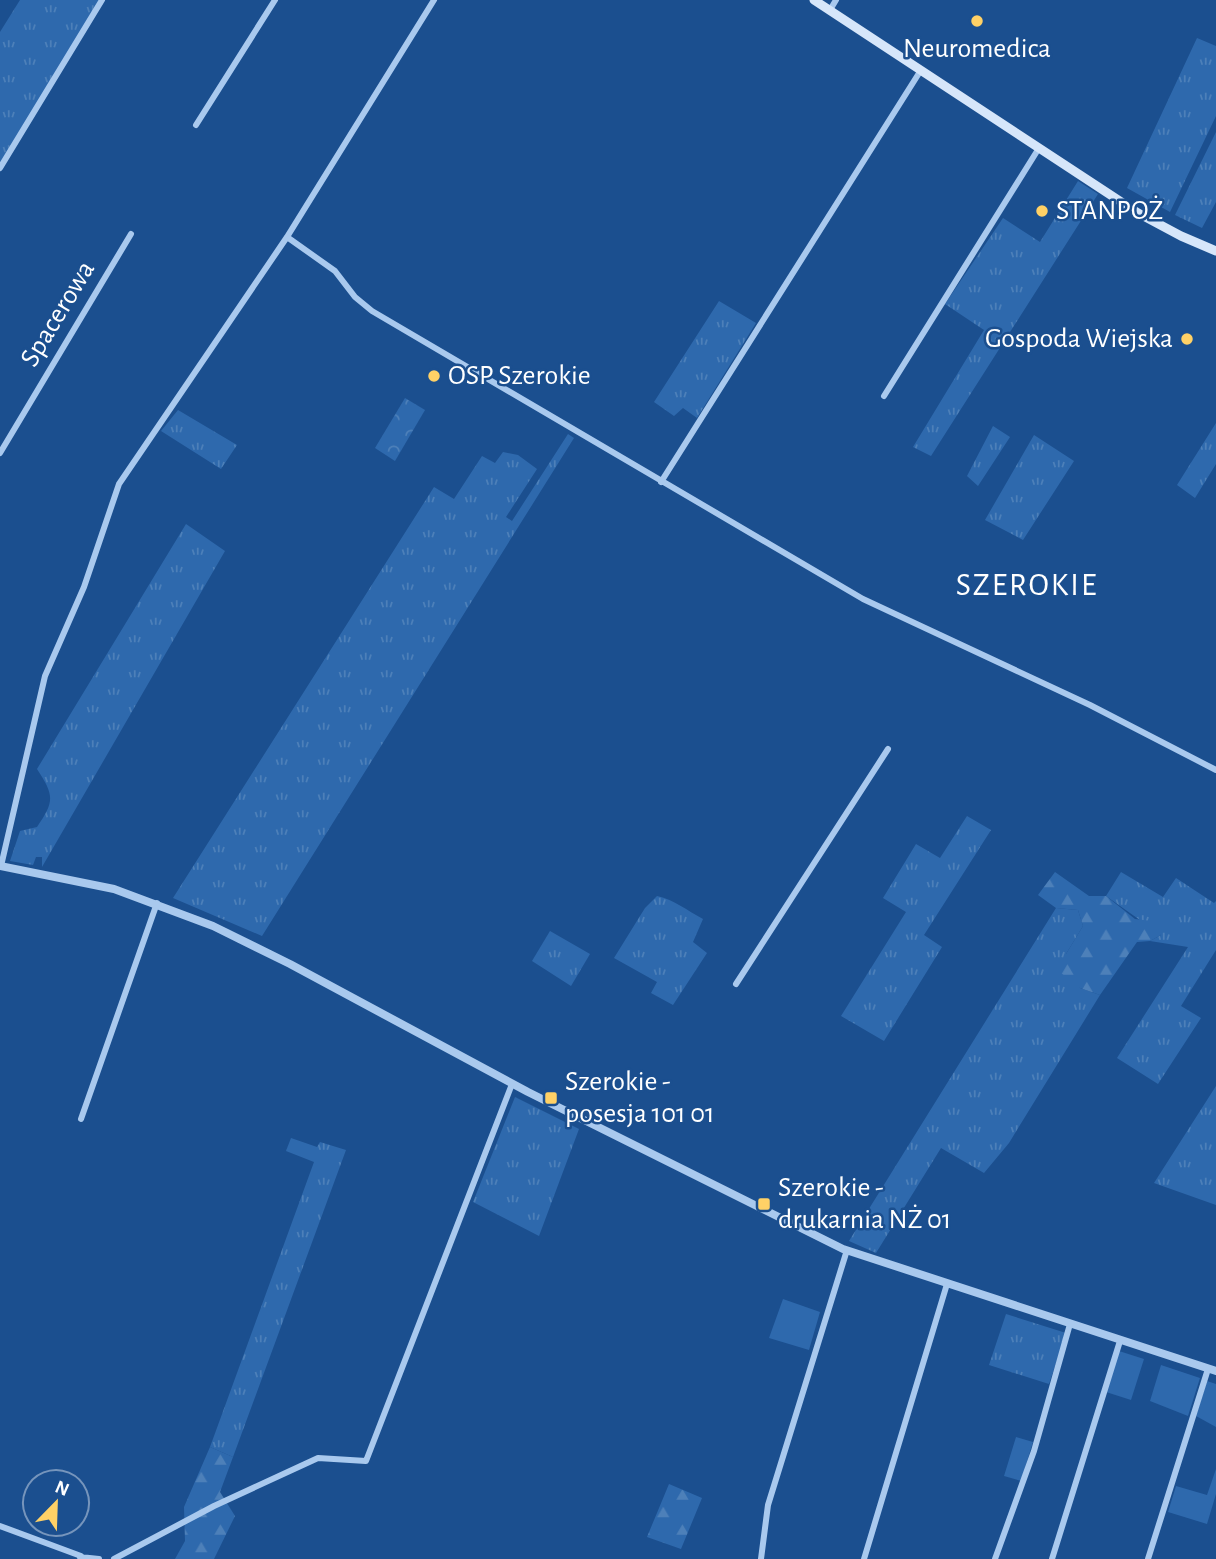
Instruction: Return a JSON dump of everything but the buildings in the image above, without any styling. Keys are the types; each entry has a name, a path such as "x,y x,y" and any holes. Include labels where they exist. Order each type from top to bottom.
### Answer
{"main road":[{"path":"814,0 1162,227 1216,251"}],"street":[{"path":"0,168 102,0"},
{"path":"196,125 275,0"},
{"path":"434,0 287,237 116,489 84,587 45,676 25,756 16,813 1,866 96,884 158,904 266,951 512,1084 846,1250 1212,1370 1148,1559"},
{"path":"830,10 836,0"},
{"path":"661,482 921,71"},
{"path":"884,396 1039,148"},
{"name":"Spacerowa","path":"0,453 131,234"},
{"path":"287,237 335,271 355,297 372,311 521,395 571,430 866,601 1090,705 1216,770"},
{"path":"736,984 888,749"},
{"path":"81,1119 158,904"},
{"path":"114,1559 214,1506 317,1458 366,1461 512,1084"},
{"path":"761,1559 768,1505 846,1250"},
{"path":"864,1559 947,1283"},
{"path":"995,1559 1034,1451 1070,1324"},
{"path":"1052,1559 1120,1341"},
{"path":"0,1526 80,1558 99,1559"}],"green space":[{"path":"20,0 103,0 0,172 0,32"},
{"path":"1197,38 1216,46 1216,116 1170,212 1127,188"},
{"path":"1216,132 1216,202 1202,228 1175,215"},
{"path":"1078,181 1098,194 931,456 913,447 984,330 945,304 1003,218 1040,242"},
{"path":"719,301 756,323 697,418 683,408 674,416 654,402"},
{"path":"405,398 425,410 395,461 375,448"},
{"path":"178,410 237,445 221,469 161,431"},
{"path":"1216,423 1216,464 1195,498 1177,485"},
{"path":"993,426 1010,437 978,486 967,476"},
{"path":"568,434 574,438 262,936 173,898 434,487 454,499 482,456 495,463 503,452 518,455 537,469 506,517 512,521"},
{"path":"1034,435 1074,461 1023,540 985,520"},
{"path":"186,524 225,551 42,867 42,857 36,857 33,865 10,861 20,831 37,827 47,811 49,792 37,769"},
{"path":"967,816 991,830 924,935 942,947 884,1041 841,1016 906,912 883,898 916,844 940,858"},
{"path":"1055,872 1089,896 1106,896 1135,919 1152,921 1161,935 1150,941 1137,942 1100,995 1080,988 1061,973 1066,954 1083,926 1078,910 1056,908 1038,895"},
{"path":"1121,872 1163,897 1176,878 1214,903 1216,901 1216,950 1181,1006 1201,1018 1158,1084 1117,1058 1188,947 1150,941 1161,935 1106,896"},
{"path":"657,896 703,919 693,942 707,953 673,1005 651,993 657,982 614,958 645,908"},
{"path":"1056,908 1078,910 1083,926 1066,954 1080,988 1100,995 1009,1143 984,1173 941,1148 876,1253 849,1241"},
{"path":"550,931 590,954 571,986 532,961"},
{"path":"1216,1086 1216,1205 1154,1183"},
{"path":"515,1097 579,1129 539,1236 473,1202"},
{"path":"291,1138 317,1147 320,1142 346,1150 233,1457 210,1447 314,1162 286,1151"},
{"path":"783,1299 820,1312 809,1350 769,1338"},
{"path":"1006,1314 1066,1333 1049,1384 989,1365"},
{"path":"1119,1351 1144,1359 1131,1400 1106,1392"},
{"path":"1161,1365 1200,1378 1188,1416 1150,1401"},
{"path":"1207,1381 1216,1384 1216,1427 1196,1416"},
{"path":"1016,1437 1033,1442 1021,1481 1004,1476"},
{"path":"210,1447 233,1457 220,1492 235,1516 214,1559 175,1559 185,1541 184,1507"},
{"path":"1216,1469 1216,1494 1207,1524 1168,1512 1176,1486 1207,1495"},
{"path":"669,1484 702,1498 681,1549 647,1537"}],"place":[{"name":"Neuromedica","path":"977,21"},
{"name":"STANPOŻ","path":"1042,211"},
{"name":"Gospoda Wiejska","path":"1187,339"},
{"name":"OSP Szerokie","path":"434,376"},
{"name":"Szerokie - posesja 101 01","path":"551,1098"},
{"name":"Szerokie - drukarnia NŻ 01","path":"764,1204"}],"district":[{"name":"SZEROKIE","path":"1027,585"}]}
